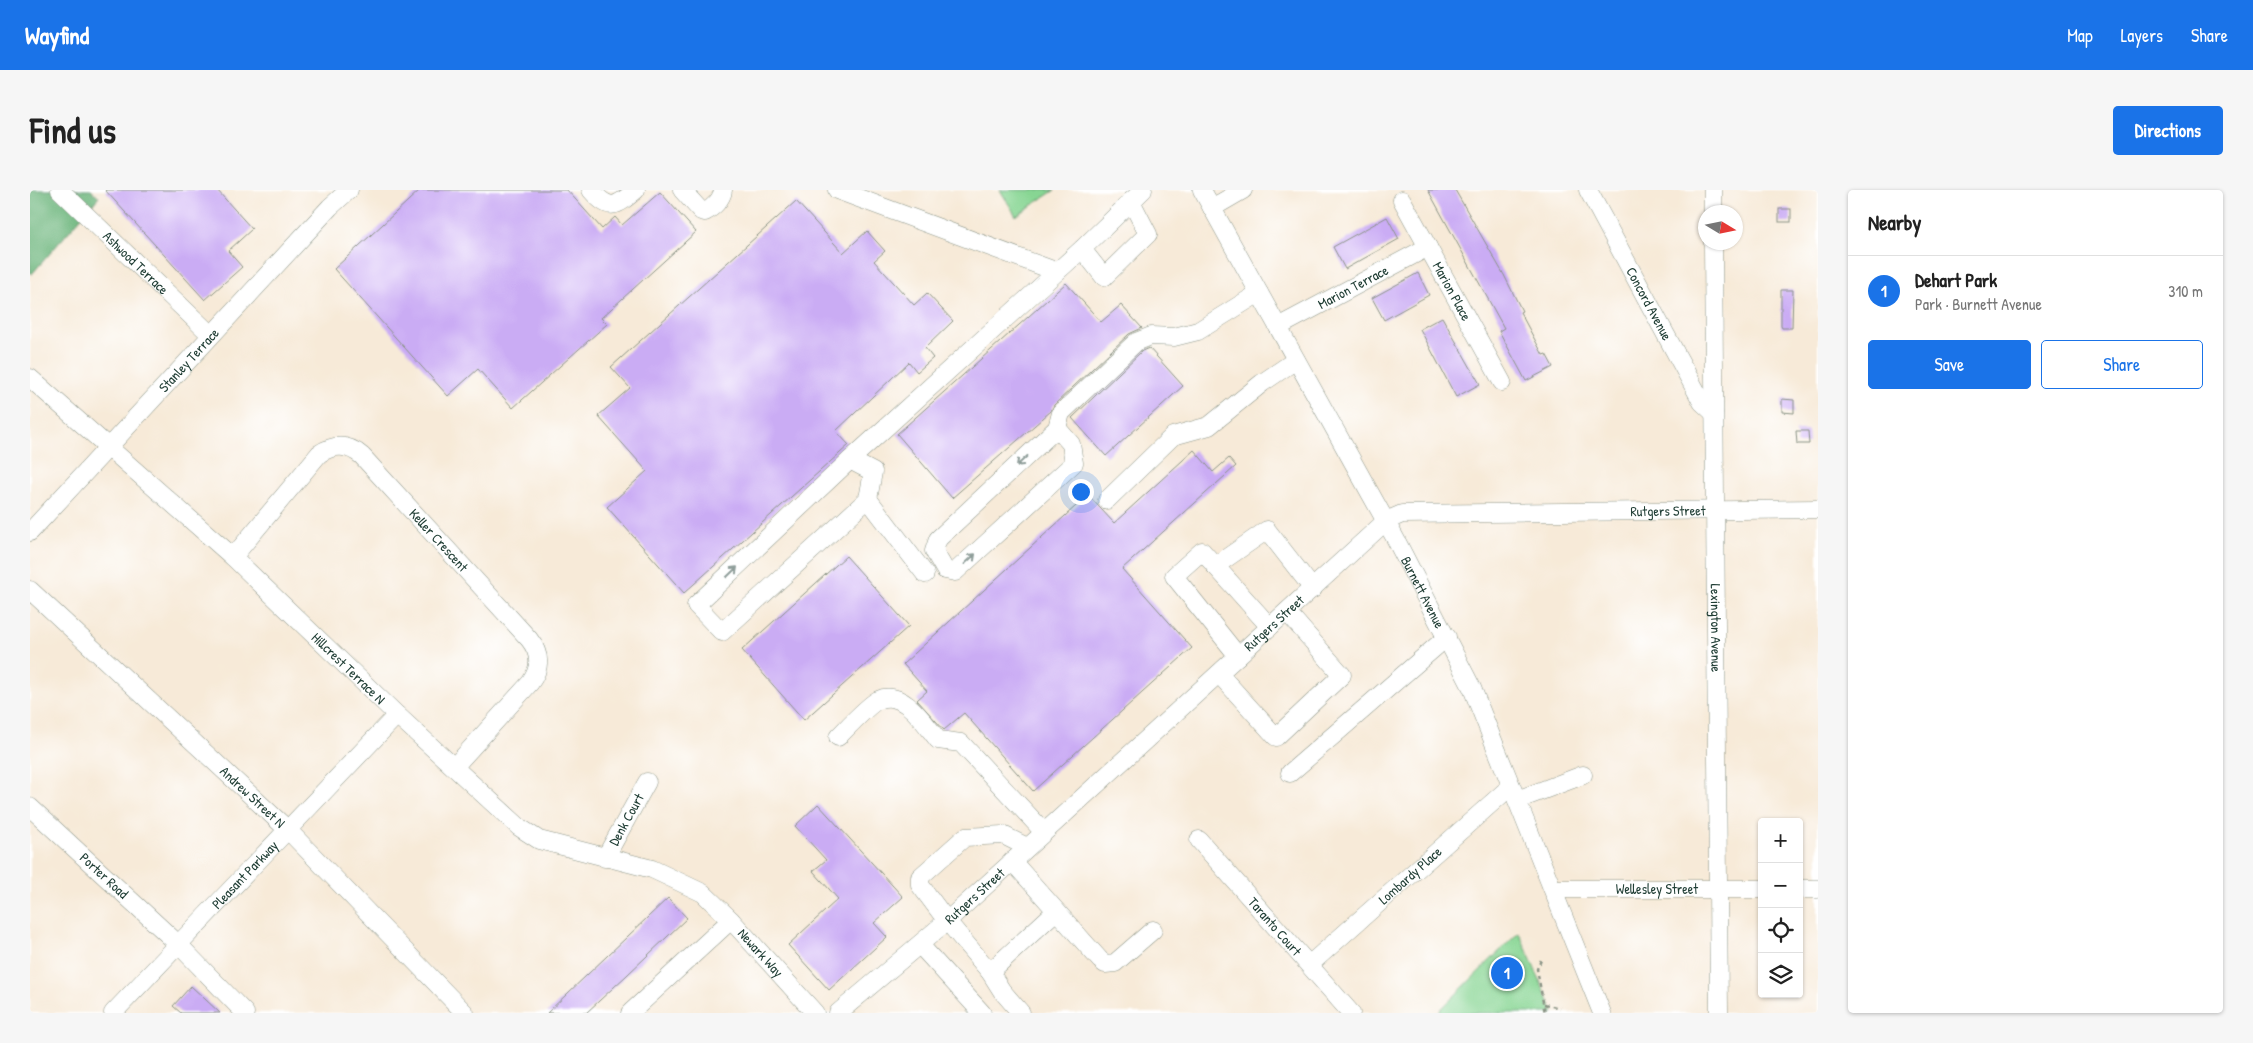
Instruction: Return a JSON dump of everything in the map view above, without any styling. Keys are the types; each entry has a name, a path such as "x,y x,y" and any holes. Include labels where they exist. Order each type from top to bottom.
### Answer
{"street":[{"name":"Ashwood Terrace","path":"60,190 211,336"},
{"name":"Stanley Terrace","path":"30,532 330,207 349,190"},
{"path":"591,190 602,202 610,206 620,203 636,190"},
{"path":"682,190 705,212 711,209 723,194 723,190"},
{"path":"837,190 1055,271"},
{"name":"Burnett Avenue","path":"1202,190 1386,521 1472,688 1602,1013"},
{"path":"1212,208 1243,190"},
{"name":"Concord Avenue","path":"1588,190 1702,402 1714,413"},
{"path":"1713,190 1713,205"},
{"path":"850,460 873,472 868,499 722,632 696,605 850,460 1055,271 1082,249 1137,196 1148,234 1104,277 1082,249"},
{"name":"Marion Place","path":"1402,200 1502,382"},
{"name":"Marion Terrace","path":"1278,327 1428,247"},
{"name":"Lexington Avenue","path":"1713,250 1719,1013"},
{"path":"1058,428 1071,444 1074,463 955,572 945,570 934,550 938,540 1058,428 1061,413 1136,342 1151,336 1174,337 1198,331 1259,293"},
{"path":"1107,500 1173,436 1209,426 1262,383 1296,360"},
{"name":"Hillcrest Terrace N","path":"30,378 233,557 397,715 504,814 539,840 652,869 703,894"},
{"name":"Keller Crescent","path":"233,557 319,454 337,446 355,450 362,456 529,639 538,655 536,675 454,767"},
{"path":"868,499 925,574"},
{"name":"Rutgers Street","path":"838,1013 947,921 1386,521 1402,514 1818,509"},
{"path":"1215,566 1267,530 1313,589"},
{"path":"1238,656 1174,576 1202,551 1270,628"},
{"name":"Andrew Street N","path":"30,590 287,829 465,1013"},
{"path":"1219,674 1276,736 1342,675 1287,612"},
{"path":"1290,773 1447,637"},
{"path":"838,737 878,700 892,698 906,704 938,740 961,743 1044,832"},
{"name":"Pleasant Parkway","path":"113,1013 397,715"},
{"path":"1514,793 1583,775"},
{"name":"Denk Court","path":"605,858 647,782"},
{"name":"Lombardy Place","path":"1309,965 1514,793"},
{"name":"Porter Road","path":"30,807 178,944 245,1013"},
{"path":"1021,1013 920,885 920,877 964,837 1003,834 1027,847"},
{"name":"Taranto Court","path":"1199,840 1350,1013"},
{"path":"1012,861 1106,964 1115,963 1153,930"},
{"name":"Wellesley Street","path":"1553,889 1758,889"},
{"path":"1803,889 1818,889"},
{"name":"Newark Way","path":"703,894 731,920 816,1013"},
{"path":"990,972 1056,911"},
{"path":"630,1013 731,920"},
{"path":"920,945 982,1013"}],"path":[{"path":"1541,960 1537,969 1545,1013"},
{"path":"1543,1003 1560,1008"}],"green space":[{"path":"30,190 91,190 99,197 32,274 30,273"},
{"path":"1000,190 1055,190 1016,216"},
{"path":"1519,932 1554,1013 1437,1013"}],"building":[{"path":"105,190 217,190 252,229 228,251 242,267 205,300"},
{"path":"420,190 567,190 602,229 615,217 622,225 660,192 696,232 601,318 607,324 513,408 478,369 448,396 334,269"},
{"path":"1428,190 1455,190 1504,275 1522,311 1520,312 1543,355 1546,354 1553,367 1526,381 1499,331 1504,328"},
{"path":"796,201 843,253 867,231 885,251 874,261 914,305 927,293 953,321 925,348 933,358 917,372 909,362 836,431 849,445 684,593 607,507 647,471 598,416 630,388 611,367"},
{"path":"1779,209 1791,209 1791,222 1779,222"},
{"path":"1387,217 1399,239 1345,269 1333,247"},
{"path":"1418,273 1429,295 1384,320 1372,298"},
{"path":"1066,283 1101,322 1121,305 1142,328 1129,334 1054,405 1051,411 952,498 897,434"},
{"path":"1781,290 1793,290 1792,328 1782,328 1781,326"},
{"path":"1442,317 1480,384 1456,397 1420,329"},
{"path":"1149,348 1183,386 1106,456 1072,418 1142,351"},
{"path":"1782,399 1794,400 1794,413 1782,412"},
{"path":"1796,431 1808,431 1809,444 1797,444"},
{"path":"1194,450 1213,472 1229,458 1236,466 1122,569 1192,648 1033,791 964,713 944,730 917,700 927,691 903,664 1088,495 1114,523"},
{"path":"846,556 909,626 804,720 742,650"},
{"path":"818,804 903,897 874,923 887,937 829,990 788,945 838,899 813,871 826,860 795,826"},
{"path":"668,898 687,918 586,1013 547,1013"},
{"path":"191,986 220,1013 181,1013 173,1006"}],"place":[{"name":"Dehart Park","path":"1507,973"}]}
